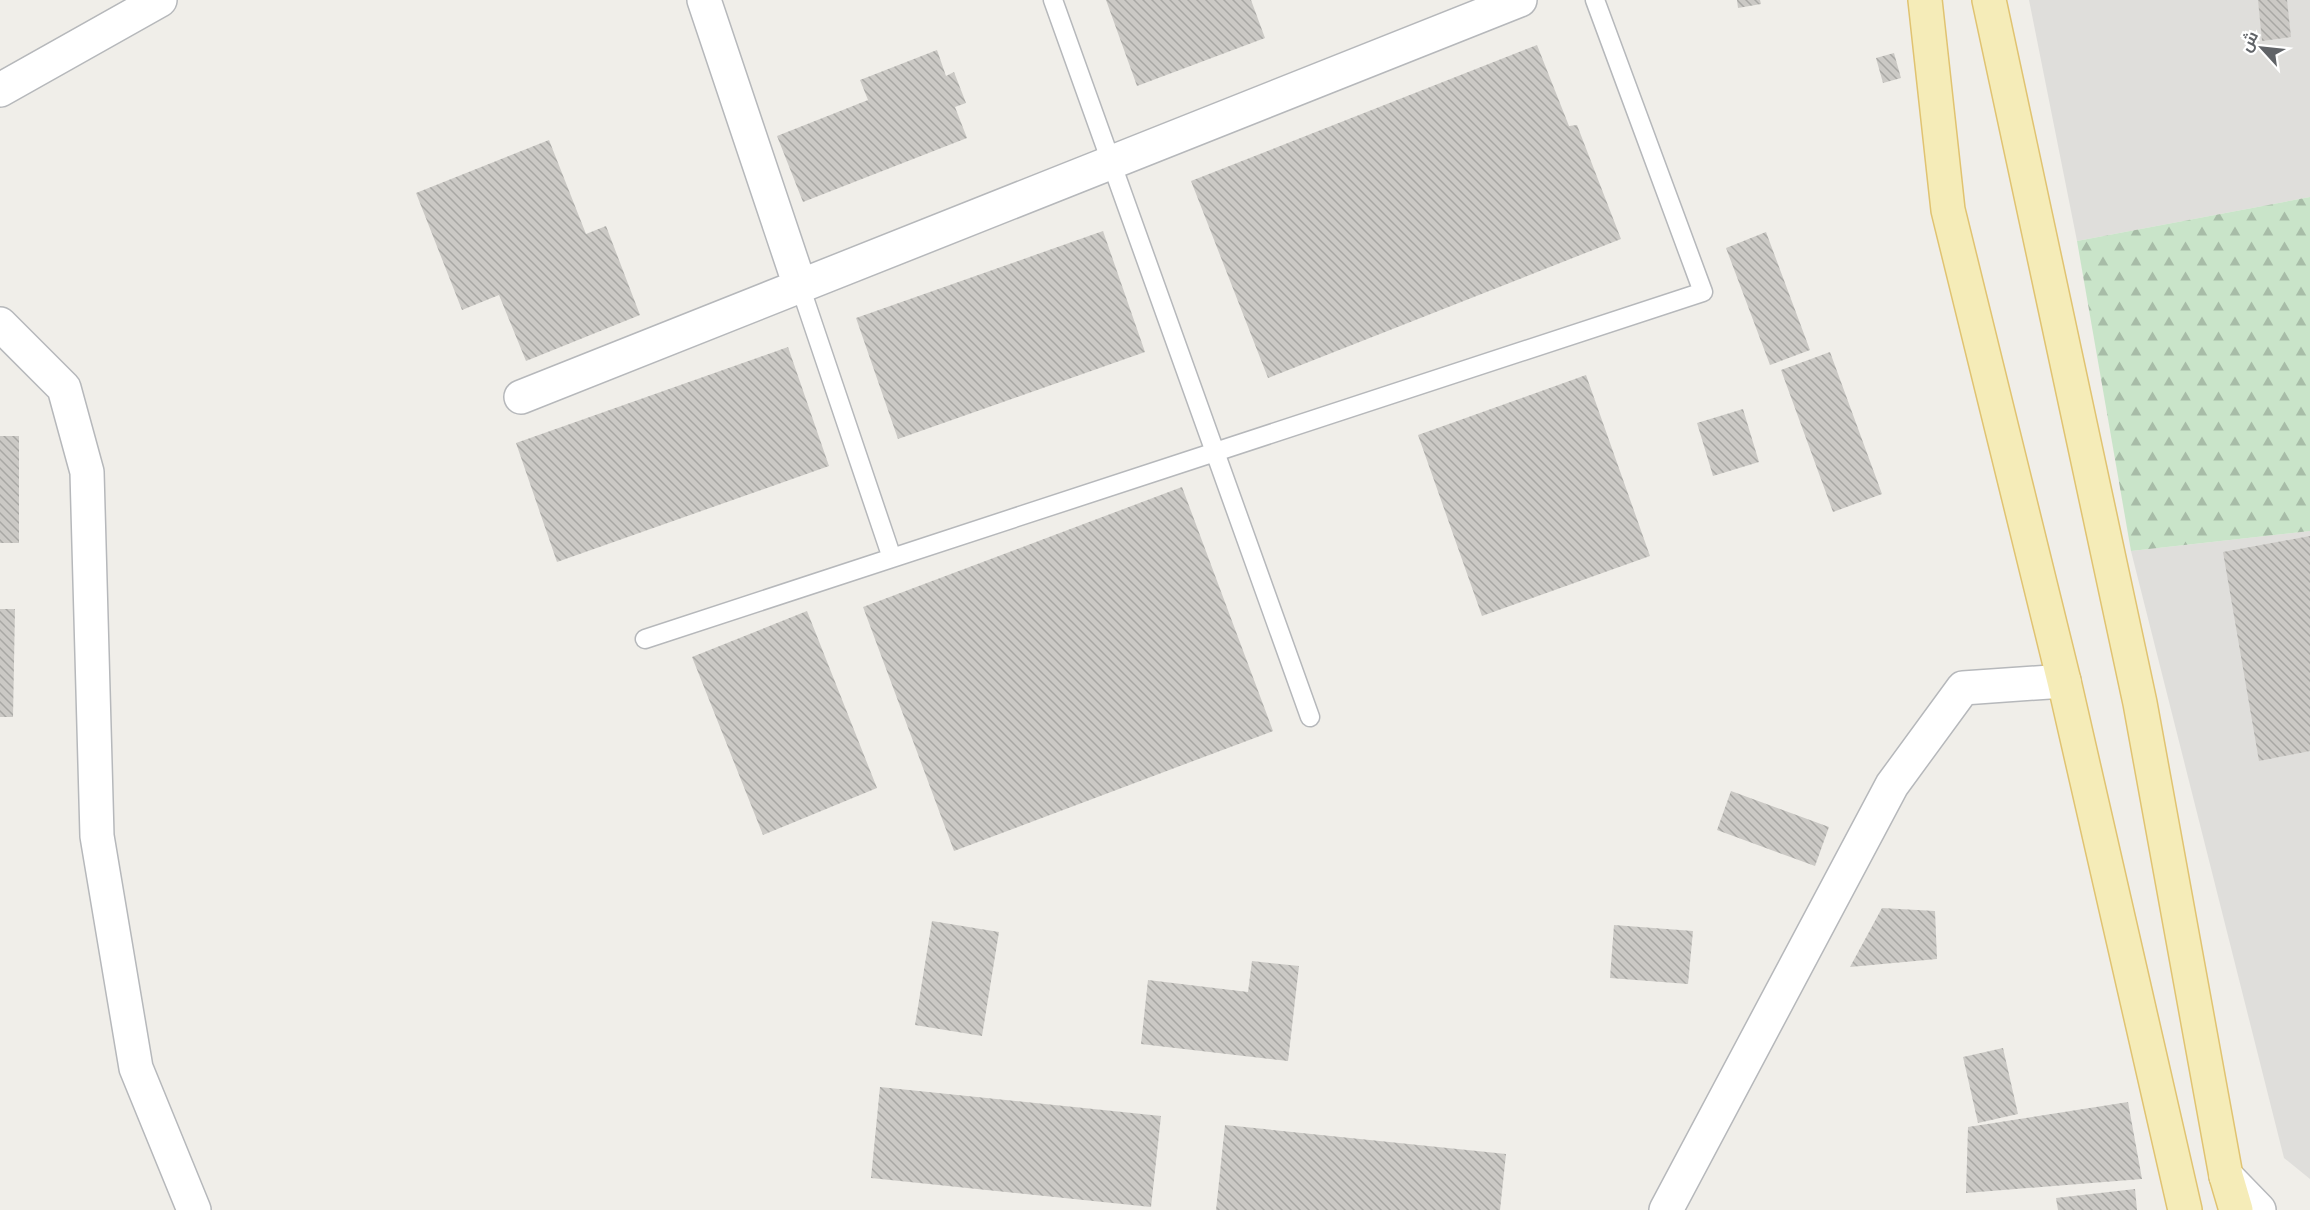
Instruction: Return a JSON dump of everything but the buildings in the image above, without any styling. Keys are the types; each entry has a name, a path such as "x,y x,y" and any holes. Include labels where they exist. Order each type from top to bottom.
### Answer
{"main road":[{"path":"1925,0 1948,210 2064,681 2185,1210"},
{"path":"1989,0 2140,703 2226,1176 2236,1210"}],"street":[{"path":"0,90 160,0"},
{"path":"704,0 800,286"},
{"path":"521,397 1520,0"},
{"path":"0,324 64,388 87,471 97,836 136,1068 194,1210"},
{"path":"1666,1210 1892,785 1956,697 1963,688 2064,681"},
{"path":"2226,1176 2259,1210"}],"lane":[{"path":"1053,0 1310,717"},
{"path":"645,639 1703,292 1595,0"},
{"path":"800,286 892,558"}],"shaded area":[{"path":"2029,0 2310,0 2310,197 2077,241"},
{"path":"2310,531 2310,1179 2284,1158 2131,551"}],"green space":[{"path":"2310,197 2310,531 2131,551 2077,241"}]}
